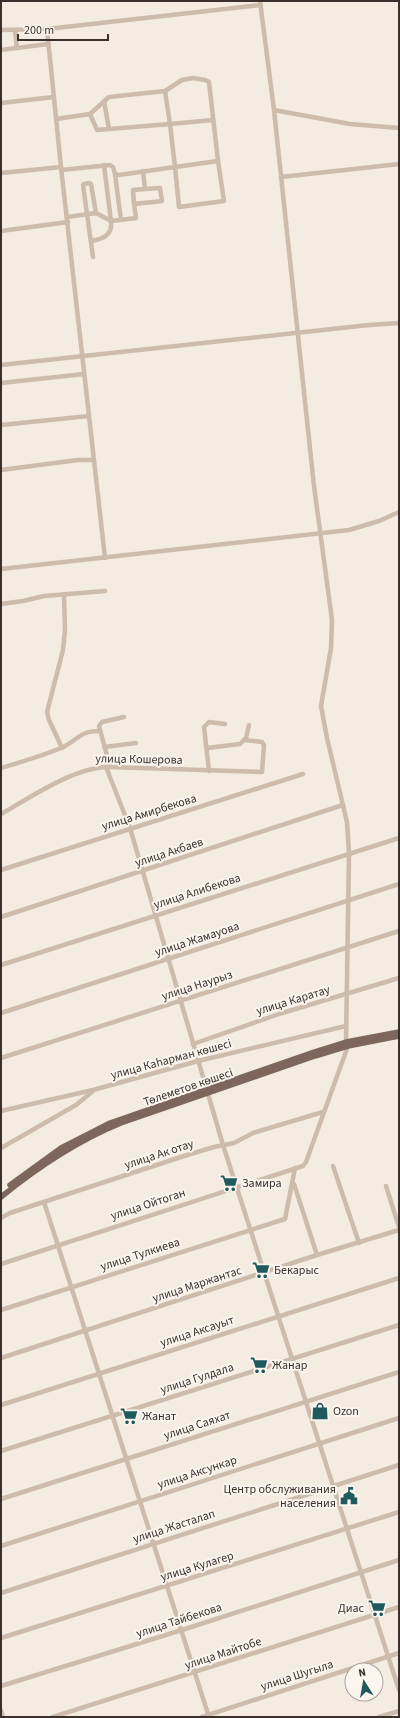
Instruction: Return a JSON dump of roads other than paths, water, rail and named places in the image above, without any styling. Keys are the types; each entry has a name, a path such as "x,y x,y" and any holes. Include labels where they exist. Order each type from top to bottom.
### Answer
{"main road":[{"name":"Төлеметов көшесі","path":"1,1192 50,1155 84,1136 120,1119 347,1044 399,1032"},
{"name":"Төлеметов көшесі","path":"347,1044 399,1036"},
{"name":"Төлеметов көшесі","path":"1,1197 37,1169 91,1136 139,1116 207,1091"}],"street":[{"path":"1,30 15,31 47,29 260,3 274,110 320,533 332,620 331,648 321,706 347,822 349,853 347,902 347,1044 323,1112"},
{"path":"47,29 61,168 105,558"},
{"path":"15,31 17,48"},
{"path":"1,50 48,44"},
{"path":"56,119 90,114 109,97 165,91 182,80 193,78 205,80 209,82 224,201 179,208 165,91"},
{"path":"1,103 54,97"},
{"path":"104,101 109,129"},
{"path":"274,110 350,124 399,128"},
{"path":"90,114 97,130 213,120"},
{"path":"115,174 119,175 218,161"},
{"path":"281,177 399,164"},
{"path":"91,241 102,238 110,232 112,228 104,165"},
{"path":"1,173 112,165 115,174 121,220"},
{"path":"143,171 146,189"},
{"path":"93,257 83,185 89,183 92,184 96,213"},
{"path":"1,231 67,220 96,213 111,221 136,218 134,204 133,190 160,188 162,201 134,204"},
{"path":"1,365 399,323"},
{"path":"1,383 84,374"},
{"path":"1,425 89,416"},
{"path":"1,470 78,460 94,460"},
{"path":"1,569 349,530 379,521 399,512"},
{"path":"1,604 24,601 44,596 106,591"},
{"path":"62,748 49,720 47,712 63,650 65,630 64,594"},
{"path":"124,717 102,722 99,726 108,767 130,828 223,1145 399,1690"},
{"path":"209,771 204,726 209,722 225,724"},
{"path":"207,748 240,744 246,738 249,725"},
{"path":"1,768 62,748 81,734 89,731 100,731"},
{"name":"улица Кошерова","path":"1,814 66,779 88,769 108,767 261,773 263,771 264,745 262,742 244,740"},
{"path":"104,747 136,743"},
{"name":"улица Амирбекова","path":"1,870 303,774"},
{"name":"улица Акбаев","path":"1,917 343,805"},
{"name":"улица Алибекова","path":"1,965 399,838"},
{"name":"улица Жамауова","path":"1,1012 347,902 399,884"},
{"name":"улица Наурыз","path":"1,1058 167,1006 181,1000 348,946 399,931"},
{"name":"улица Каратау","path":"193,1044 279,1014 399,978"},
{"name":"улица Каһарман көшесі","path":"1,1111 93,1090 198,1061 346,1026"},
{"path":"1,1148 76,1105 93,1090"},
{"name":"улица Ак отау","path":"1,1218 44,1202 223,1145 234,1143 253,1133 323,1112"},
{"name":"улица Ойтоган","path":"1,1264 236,1186 303,1166 306,1162 323,1112"},
{"path":"332,1166 359,1242"},
{"path":"295,1168 293,1182 317,1255"},
{"name":"улица Тулкиева","path":"1,1310 285,1219 293,1182"},
{"path":"386,1186 399,1229"},
{"path":"44,1202 209,1716"},
{"name":"улица Маржантас","path":"1,1358 399,1229"},
{"name":"улица Аксауыт","path":"1,1405 399,1278"},
{"name":"улица Гулдала","path":"1,1451 399,1325"},
{"name":"улица Саяхат","path":"1,1499 399,1372"},
{"name":"улица Аксункар","path":"1,1546 140,1500 399,1418"},
{"name":"улица Жасталап","path":"1,1593 399,1465"},
{"name":"улица Кулагер","path":"1,1638 399,1512"},
{"name":"улица Тайбекова","path":"1,1686 182,1630 399,1560"},
{"name":"улица Майтобе","path":"53,1717 399,1607"},
{"name":"улица Шугыла","path":"202,1717 209,1716 399,1653"},
{"path":"1,1710 4,1717"},
{"path":"379,1717 399,1711"}],"place":[{"name":"Замира","path":"229,1183"},
{"name":"Бекарыс","path":"261,1270"},
{"name":"Жанар","path":"259,1365"},
{"name":"Ozon","path":"320,1411"},
{"name":"Жанат","path":"129,1416"},
{"name":"Центр обслуживания населения","path":"349,1496"},
{"name":"Диас","path":"377,1608"}]}
